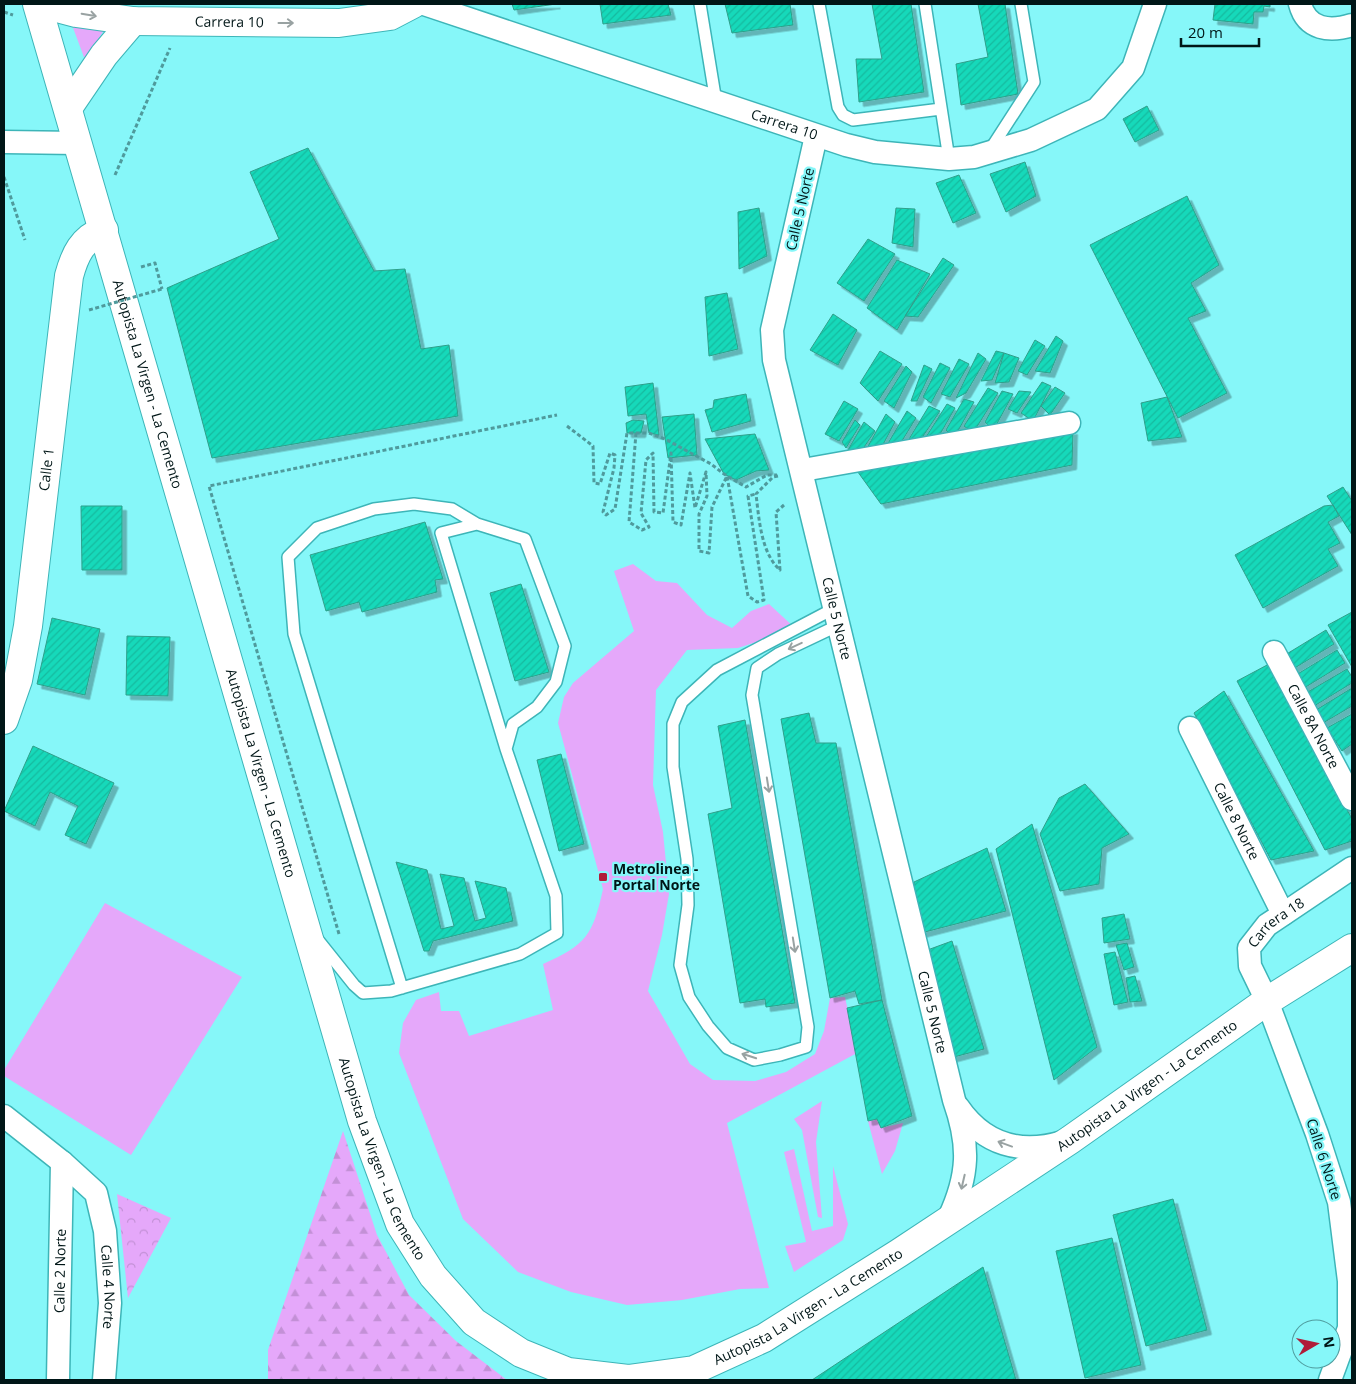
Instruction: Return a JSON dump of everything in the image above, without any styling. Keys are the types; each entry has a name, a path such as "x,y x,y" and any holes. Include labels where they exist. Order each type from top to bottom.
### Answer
{"main road":[{"name":"Autopista La Virgen - La Cemento","path":"38,4 362,1121 400,1224 433,1276 474,1322 521,1353 568,1372 628,1379 694,1370 764,1338 899,1253 949,1218 1070,1140 1267,1001 1352,948"},
{"name":"Carrera 10","path":"42,4 76,13 134,12 181,22 339,23 390,16 414,4"},
{"path":"68,108 134,12"},
{"name":"Calle 1","path":"4,720 18,680 28,626 69,276 79,248 101,221"}],"street":[{"name":"Carrera 10","path":"424,4 816,136 875,152 949,159 988,153 1031,140 1097,108 1133,68 1155,4"},
{"path":"1300,4 1303,15 1320,28 1338,30 1352,25"},
{"name":"Calle 5 Norte","path":"816,136 772,330 774,360 803,470 954,1100 962,1123 966,1148 965,1172 959,1196 949,1218"},
{"path":"4,142 78,143"},
{"path":"803,470 1069,423"},
{"name":"Calle 8A Norte","path":"1274,652 1352,799"},
{"name":"Calle 8 Norte","path":"1190,728 1283,914"},
{"name":"Carrera 18","path":"1267,1001 1250,966 1249,948 1267,925 1352,868"},
{"name":"Calle 6 Norte","path":"1267,1001 1317,1134 1339,1202 1349,1282 1349,1328 1330,1380"},
{"name":"Calle 5 Norte","path":"954,1100 969,1122 991,1138 1016,1148 1043,1148 1070,1140"},
{"path":"4,1116 62,1162"},
{"name":"Calle 4 Norte","path":"62,1162 96,1193 105,1231 110,1303 104,1380"},
{"name":"Calle 2 Norte","path":"58,1380 62,1162"}],"lane":[{"path":"700,4 716,102"},
{"path":"819,4 838,107 843,115 853,120 941,109"},
{"path":"925,4 949,159"},
{"path":"988,153 1034,82 1021,4"},
{"path":"402,988 294,634 288,557 317,528 374,509 414,504 452,508 477,524 525,539 565,646 556,682 537,707 513,724 506,749"},
{"path":"305,923 354,985 364,993 402,988 520,954 557,933 556,896 506,749 441,532 477,524"},
{"path":"837,617 757,668 752,695 808,1028 806,1048 780,1056 754,1060 727,1048 708,1026 689,996 680,965 688,905 687,860 672,767 673,724 682,702 717,670 837,617"}],"path":[{"path":"101,221 181,22"},
{"path":"4,177 25,240"},
{"path":"89,310 162,289"},
{"path":"340,938 209,486 557,415"},
{"path":"567,426 593,446 594,483 600,484 610,454 615,455 614,468 602,512 606,515 615,509 627,433 649,433 665,439 746,486 767,475 780,475"},
{"path":"636,433 629,522 642,530 649,527 641,513 646,460 653,453 654,512 663,513 671,453 673,522 681,525 690,473 695,508 706,472 707,496 698,514 699,551 709,552 712,507 727,476"},
{"path":"727,476 748,596 757,602 764,600 748,496 756,494 773,477 780,475"},
{"path":"780,475 782,480"},
{"path":"756,494 760,525 772,563 780,570 776,512 785,505 784,495"}],"green space":[{"path":"72,25 104,30 85,60"},
{"path":"633,564 656,581 677,583 707,615 732,628 751,611 769,604 796,629 738,648 687,650 656,690 653,785 663,832 669,894 662,935 648,991 690,1064 713,1080 755,1081 786,1072 815,1054 824,1031 830,998 845,997 857,1053 727,1123 769,1288 740,1289 682,1300 627,1305 571,1292 518,1272 463,1219 399,1053 403,1023 416,1000 439,992 441,1011 459,1011 469,1036 553,1010 543,964 569,951 585,937 591,928 603,889 558,723 564,697 573,683 634,631 614,571"},
{"path":"105,903 242,977 131,1155 4,1076 4,1070"},
{"path":"822,1101 816,1142 822,1218 818,1217 802,1130 794,1119"},
{"path":"877,1119 881,1128 903,1123 895,1151 882,1174 868,1121"},
{"path":"343,1131 377,1235 409,1295 456,1341 507,1380 268,1380 268,1350"},
{"path":"794,1149 812,1231 833,1226 833,1166 848,1224 843,1240 794,1272 785,1246 806,1242 784,1152"},
{"path":"117,1194 171,1218 128,1298"}],"building":[{"path":"512,4 556,4 514,10"},
{"path":"600,4 668,4 671,15 603,24"},
{"path":"725,4 790,4 793,25 732,33"},
{"path":"872,4 911,4 924,92 859,102 856,59 882,59"},
{"path":"978,4 1005,4 1018,94 961,105 956,64 988,57"},
{"path":"1215,4 1270,4 1270,7 1264,6 1263,12 1254,12 1253,24 1213,20"},
{"path":"1147,106 1159,130 1135,142 1123,119"},
{"path":"308,148 374,271 405,269 421,349 449,345 458,416 212,458 167,288 279,239 250,172"},
{"path":"1025,162 1036,196 1006,212 990,174"},
{"path":"959,175 976,213 953,223 936,183"},
{"path":"1187,196 1219,265 1191,283 1206,311 1188,318 1227,393 1178,418 1090,245"},
{"path":"759,208 767,256 739,269 738,212"},
{"path":"896,208 915,209 913,247 892,243"},
{"path":"868,239 895,254 864,301 837,283"},
{"path":"943,258 954,265 918,317 905,316"},
{"path":"897,260 930,274 897,330 867,308"},
{"path":"727,293 738,349 709,356 705,297"},
{"path":"833,314 857,330 838,365 810,350"},
{"path":"1056,336 1063,341 1050,373 1035,371"},
{"path":"1035,340 1045,346 1027,375 1018,371"},
{"path":"880,351 902,364 878,401 860,383"},
{"path":"996,351 1004,353 992,380 981,381"},
{"path":"978,353 986,359 966,393 956,398"},
{"path":"1004,353 1019,358 1009,382 995,383"},
{"path":"959,359 969,364 950,397 941,394"},
{"path":"940,363 950,368 931,403 923,397"},
{"path":"924,365 932,369 917,401 911,401"},
{"path":"906,366 912,372 894,408 884,401"},
{"path":"1042,382 1051,386 1033,421 1021,413"},
{"path":"653,383 659,435 649,433 646,414 628,416 625,387"},
{"path":"1055,387 1065,393 1050,415 1041,406"},
{"path":"988,388 998,393 973,433 964,426"},
{"path":"1002,391 1013,394 993,431 985,422"},
{"path":"1019,391 1031,392 1017,413 1008,409"},
{"path":"746,394 751,421 712,432 705,410 713,408 714,400"},
{"path":"1167,397 1182,437 1148,441 1141,403"},
{"path":"964,399 974,402 954,438 946,430"},
{"path":"844,401 858,409 839,441 825,434"},
{"path":"947,404 955,408 935,443 926,437"},
{"path":"929,406 940,411 917,445 906,444"},
{"path":"907,411 916,418 897,449 887,445"},
{"path":"694,414 697,455 668,458 662,417"},
{"path":"886,414 895,422 879,452 867,448"},
{"path":"633,420 644,421 641,433 627,433 626,423"},
{"path":"855,420 860,425 846,448 842,442"},
{"path":"864,422 875,431 858,456 848,450"},
{"path":"1073,430 1072,465 881,504 855,468"},
{"path":"755,434 769,470 756,471 736,480 724,474 705,439"},
{"path":"1343,487 1352,501 1352,535 1327,496"},
{"path":"1333,505 1339,516 1328,522 1340,543 1328,549 1338,566 1263,608 1235,555 1324,506"},
{"path":"81,506 122,506 122,570 82,570"},
{"path":"425,522 443,579 435,580 437,592 362,612 359,602 326,611 310,555"},
{"path":"521,584 549,672 515,681 490,593"},
{"path":"1352,612 1352,667 1328,625"},
{"path":"52,618 100,629 85,695 37,684"},
{"path":"1326,630 1334,644 1293,669 1285,655"},
{"path":"127,636 170,637 168,696 126,695"},
{"path":"1337,650 1345,663 1304,688 1296,675"},
{"path":"1269,664 1352,819 1352,841 1325,850 1237,681"},
{"path":"1347,669 1352,677 1352,683 1314,706 1306,693"},
{"path":"1352,688 1352,706 1323,723 1316,710"},
{"path":"1224,691 1314,851 1271,860 1194,713"},
{"path":"809,713 816,743 836,743 882,1000 859,1004 855,991 830,998 781,719"},
{"path":"1352,714 1352,744 1342,751 1327,728"},
{"path":"745,720 795,1003 766,1007 765,999 740,1003 708,814 732,808 718,726"},
{"path":"33,746 114,783 86,844 65,835 78,806 50,792 35,826 4,811"},
{"path":"561,754 584,844 559,851 537,760"},
{"path":"1085,784 1129,834 1102,848 1099,884 1060,891 1040,834 1059,798"},
{"path":"1032,824 1097,1047 1054,1080 996,849"},
{"path":"987,848 1006,911 917,934 914,882"},
{"path":"396,862 427,870 441,929 454,926 440,874 464,878 475,921 486,918 475,881 506,888 513,921 433,941 429,951 424,951"},
{"path":"1124,914 1130,939 1104,943 1102,918"},
{"path":"952,941 984,1049 950,1058 922,952"},
{"path":"1127,943 1134,967 1124,970 1116,945"},
{"path":"1115,952 1128,1002 1114,1005 1104,954"},
{"path":"1135,976 1142,1001 1130,1002 1126,978"},
{"path":"882,1000 912,1116 881,1128 877,1119 868,1121 847,1008"},
{"path":"1173,1199 1207,1330 1146,1346 1113,1215"},
{"path":"1112,1238 1141,1365 1085,1378 1056,1251"},
{"path":"983,1267 1016,1380 812,1380"}],"place":[{"name":"Metrolinea - Portal Norte","path":"603,877"}]}
